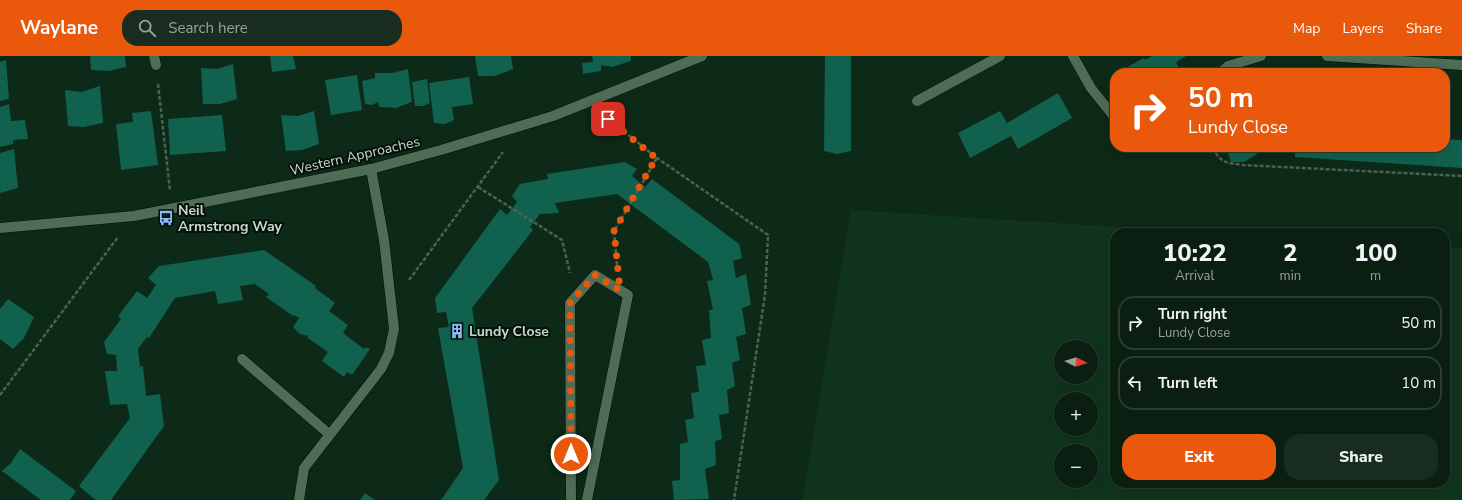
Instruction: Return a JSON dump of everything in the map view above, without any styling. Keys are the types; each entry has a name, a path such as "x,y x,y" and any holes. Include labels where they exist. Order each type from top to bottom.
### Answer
{"street":[{"name":"Western Approaches","path":"0,228 134,216 371,169 521,127 702,56"},
{"path":"917,101 1000,56"},
{"path":"1073,56 1091,88 1110,112"},
{"path":"1226,68 1261,56"},
{"path":"1327,56 1462,65"},
{"path":"299,500 304,468 381,369 389,353 394,329 392,304 384,240 371,169"},
{"path":"571,500 570,303 595,275 628,295 587,500"},
{"path":"242,359 330,434"}],"path":[{"path":"155,61 171,209"},
{"path":"588,102 656,158 768,235 765,295 734,500"},
{"path":"392,304 521,127"},
{"path":"1216,152 1218,158 1225,162 1243,165 1462,176"},
{"path":"620,290 614,231 656,158"},
{"path":"478,187 562,240 575,297"},
{"path":"0,395 134,216"}],"shaded area":[{"path":"851,210 1137,228 1110,228 1110,488 1450,488 1450,247 1462,248 1462,500 802,500"}],"building":[{"path":"90,56 125,56 126,67 109,71 91,70"},
{"path":"270,56 293,56 296,69 272,72"},
{"path":"475,56 511,56 513,69 495,76 478,76"},
{"path":"592,56 631,56 631,61 612,67 601,65 601,71 583,74 582,63 593,62"},
{"path":"825,56 851,56 851,151 837,154 824,151"},
{"path":"1152,56 1186,56 1176,62 1179,68 1126,68 1144,58 1145,60"},
{"path":"6,60 9,99 0,101 0,62"},
{"path":"233,64 237,99 220,104 203,104 201,68 217,69"},
{"path":"408,69 412,102 396,108 379,107 378,102 372,105 365,104 362,81 375,78 375,73 392,73"},
{"path":"357,75 362,110 331,115 325,80"},
{"path":"469,77 473,104 452,107 454,120 445,124 434,123 429,83"},
{"path":"427,79 430,103 423,106 415,106 412,82"},
{"path":"100,86 103,123 84,127 68,126 65,90 81,92"},
{"path":"1058,93 1072,118 1018,149 1011,136 970,158 958,133 1000,111 1007,123"},
{"path":"9,104 11,121 25,120 28,139 13,140 13,144 0,147 0,107"},
{"path":"151,111 158,165 121,170 116,124 133,122 132,113"},
{"path":"314,111 319,144 302,150 286,151 281,115 298,116"},
{"path":"222,115 226,151 170,155 168,119"},
{"path":"1450,139 1462,140 1462,168 1295,157 1295,152 1450,152"},
{"path":"14,149 18,188 0,193 0,153"},
{"path":"1228,152 1256,152 1257,154 1244,162 1231,162"},
{"name":"Lundy Close","path":"625,162 637,169 632,176 645,187 652,179 739,244 742,258 733,261 736,278 746,274 751,305 742,308 746,334 736,337 740,360 732,363 735,386 727,390 729,413 719,415 722,439 715,441 716,465 705,469 709,499 674,500 672,481 680,480 680,444 688,442 685,420 694,418 691,393 699,392 696,366 706,365 702,340 711,338 709,310 713,310 707,281 713,280 708,262 617,194 555,203 559,213 540,214 530,227 533,230 472,308 499,480 484,500 441,500 463,468 438,328 449,327 446,312 437,313 435,298 500,209 507,215 517,202 512,196 520,184 548,179 547,174"},
{"path":"264,250 316,286 315,288 335,303 329,311 348,325 343,333 364,349 366,347 370,349 352,375 347,372 344,377 322,361 328,352 308,338 308,336 300,334 293,327 299,318 294,315 293,316 266,297 269,294 255,284 240,286 243,300 218,304 215,291 175,298 149,338 147,337 138,349 140,367 143,366 146,396 160,394 164,426 111,500 96,500 79,486 130,418 127,404 110,405 105,371 117,371 116,355 107,354 104,342 121,319 118,316 137,291 147,298 156,285 148,278 159,266"},
{"path":"8,299 34,317 24,338 13,349 0,339 0,309"},
{"path":"20,449 76,491 70,500 41,500 2,471 11,463"},
{"path":"365,493 375,500 360,500"}],"place":[{"name":"Neil Armstrong Way","path":"166,218"},
{"name":"Lundy Close","path":"457,331"}],"route":[{"path":"571,454 570,303 595,275 620,290 614,231 656,158 608,119"}]}
